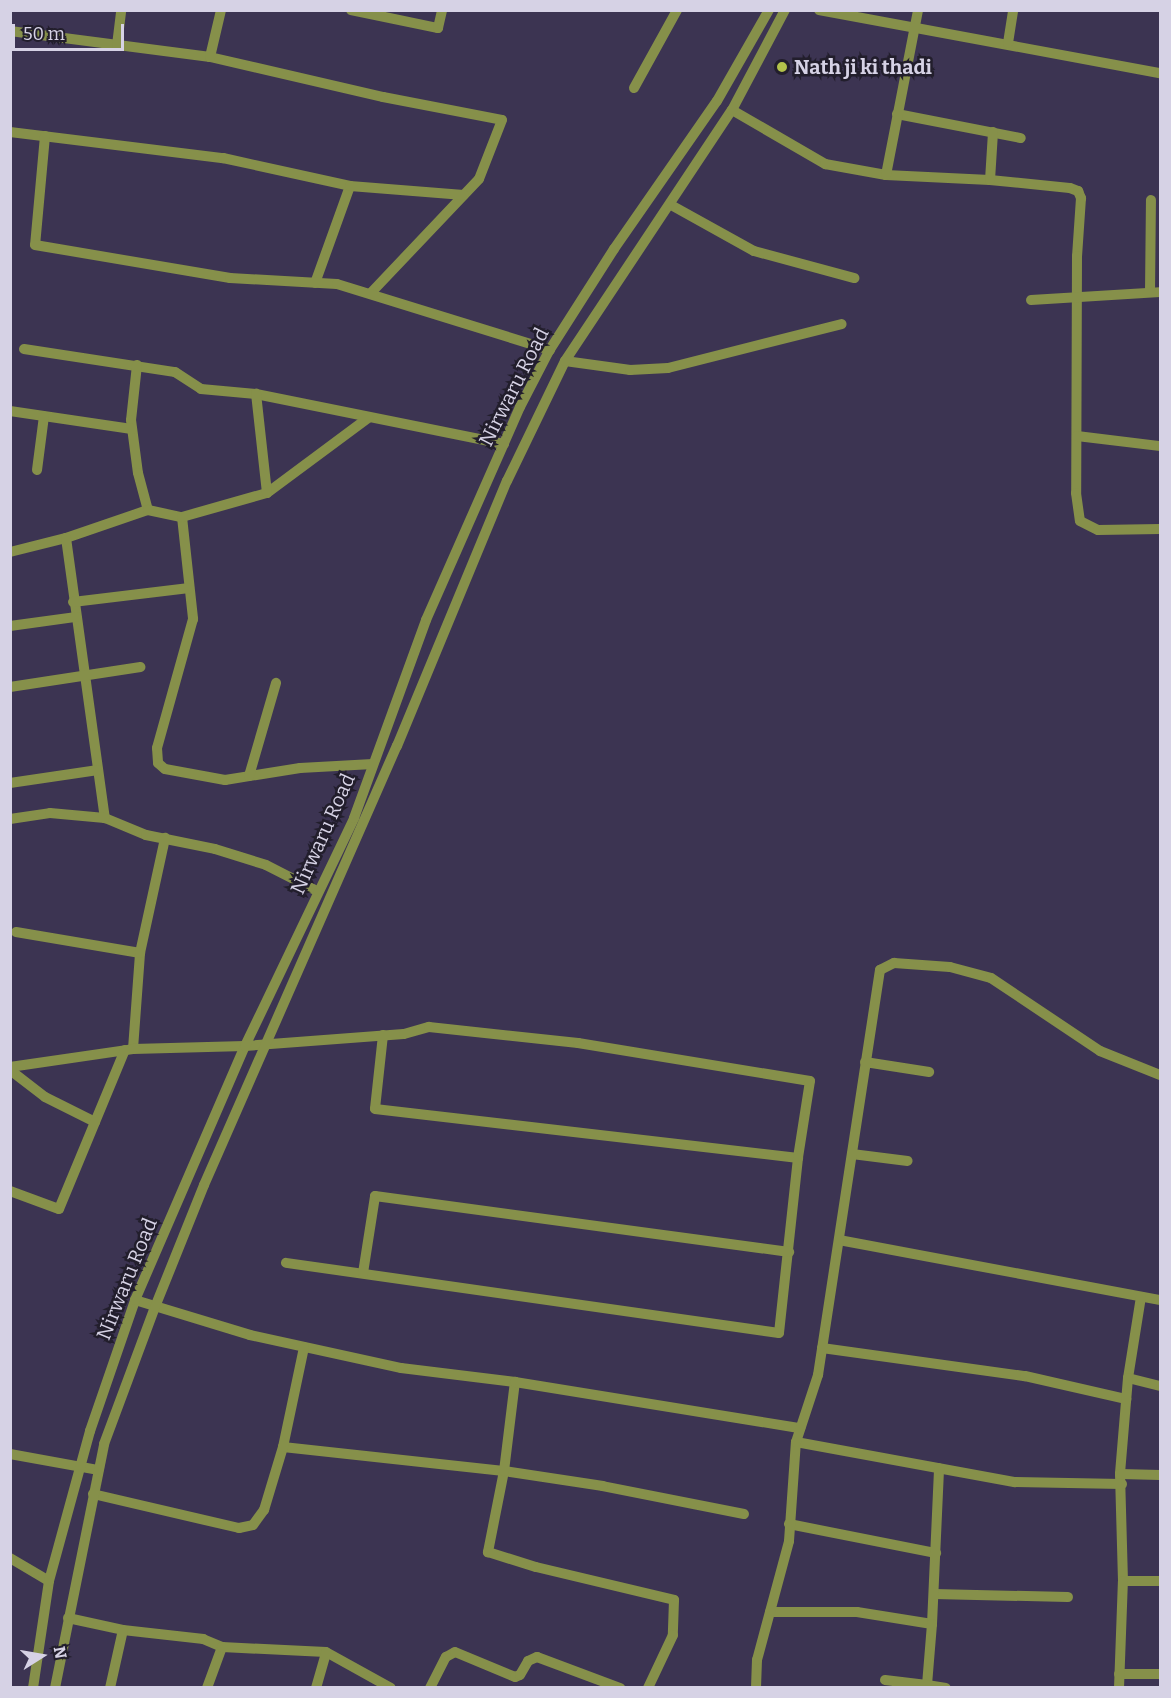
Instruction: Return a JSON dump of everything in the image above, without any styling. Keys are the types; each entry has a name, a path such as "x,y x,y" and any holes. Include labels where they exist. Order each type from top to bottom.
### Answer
{"street":[{"path":"117,45 121,10"},
{"path":"210,57 221,10"},
{"path":"351,10 438,28 442,10"},
{"path":"634,88 677,10"},
{"name":"Nirwaru Road","path":"33,1688 49,1581 90,1431 135,1300 245,1046 317,891 354,818 426,620 504,444 549,350 614,249 717,101 769,10"},
{"name":"Nirwaru Road","path":"55,1688 104,1444 155,1307 204,1185 397,746 507,481 565,361 671,205 732,110 784,10"},
{"path":"819,10 1161,73"},
{"path":"886,175 918,10"},
{"path":"1008,43 1013,10"},
{"path":"10,31 210,57 383,97 502,120 479,179 370,294"},
{"path":"732,110 825,164 886,175 990,180 1070,188 1078,191 1081,198 1076,297 1076,493 1080,521 1098,530 1161,529"},
{"path":"897,114 1021,138"},
{"path":"10,132 223,158 350,186 464,195"},
{"path":"990,180 993,132"},
{"path":"45,136 35,246 230,278 337,284 549,350 565,361 630,370 668,368 842,324"},
{"path":"315,283 350,186"},
{"path":"1031,300 1155,292 1150,200"},
{"path":"671,205 754,251 854,278"},
{"path":"24,349 175,372 201,389 256,394 504,444"},
{"path":"137,365 132,429 138,473 148,510"},
{"path":"256,394 267,493"},
{"path":"10,411 132,429"},
{"path":"37,470 44,416"},
{"path":"10,552 66,538 148,510 182,516 267,493 368,418"},
{"path":"1077,436 1161,446"},
{"path":"182,516 193,619 157,748 158,763 165,770 225,780 300,768 373,764"},
{"path":"66,538 73,602 105,818"},
{"path":"73,602 189,588"},
{"path":"10,626 76,617"},
{"path":"10,687 140,668"},
{"path":"249,776 276,683"},
{"path":"10,783 98,770"},
{"path":"10,819 50,813 105,818 146,835 215,849 266,864 317,891"},
{"path":"10,1191 59,1209 95,1122 129,1050 140,953 165,838"},
{"path":"16,932 140,953"},
{"path":"756,1688 757,1660 789,1541 796,1442 818,1375 877,974 884,966 894,963 950,967 991,978 1100,1051 1161,1075"},
{"path":"10,1069 129,1050 245,1046 404,1034 429,1027 578,1043 810,1081 798,1158 779,1332 286,1263"},
{"path":"383,1035 375,1109 798,1158"},
{"path":"865,1062 929,1072"},
{"path":"10,1069 45,1097 95,1122"},
{"path":"852,1154 908,1161"},
{"path":"363,1274 375,1196 789,1252"},
{"path":"838,1239 1161,1300"},
{"path":"1119,1688 1123,1581 1121,1479 1128,1378 1141,1297"},
{"path":"135,1300 250,1335 401,1368 515,1382 800,1428"},
{"path":"93,1494 239,1528 253,1525 259,1520 264,1510 283,1447 304,1347"},
{"path":"822,1348 1024,1376 1126,1399"},
{"path":"1128,1378 1161,1386"},
{"path":"515,1382 504,1471 488,1552 536,1567 674,1600 673,1635 648,1688"},
{"path":"796,1442 1015,1482 1121,1479 1161,1475"},
{"path":"283,1447 504,1471 603,1486 744,1514"},
{"path":"10,1454 98,1470"},
{"path":"927,1685 934,1594 939,1468"},
{"path":"789,1524 936,1553"},
{"path":"11,1560 49,1581"},
{"path":"1123,1581 1161,1581"},
{"path":"934,1594 1068,1597"},
{"path":"770,1612 857,1612 932,1624"},
{"path":"68,1618 123,1630 203,1639 222,1647 326,1653 391,1688"},
{"path":"110,1688 123,1630"},
{"path":"207,1688 222,1647"},
{"path":"430,1688 446,1657 455,1652 515,1677 520,1675 528,1661 537,1657 620,1688"},
{"path":"316,1688 326,1653"},
{"path":"1119,1674 1161,1674"},
{"path":"885,1680 946,1688"}],"place":[{"name":"Nath ji ki thadi","path":"782,67"}]}
